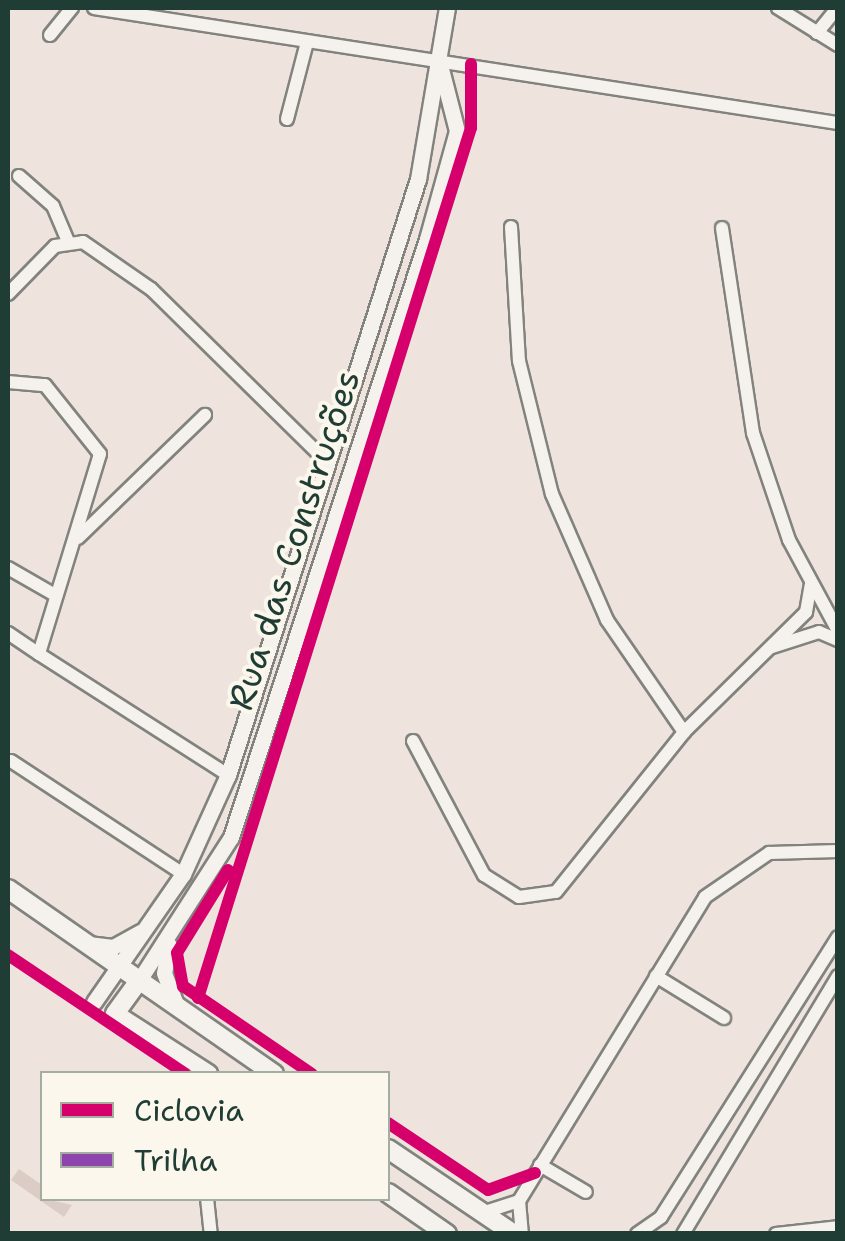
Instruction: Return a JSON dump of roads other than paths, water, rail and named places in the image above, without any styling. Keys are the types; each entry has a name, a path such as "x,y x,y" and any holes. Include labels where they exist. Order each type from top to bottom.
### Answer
{"main road":[{"path":"8,889 270,1071"},
{"name":"Rua das Construções","path":"138,982 115,1014 203,1071"},
{"path":"390,1150 518,1234"},
{"path":"390,1195 447,1234"}],"street":[{"path":"50,34 72,8"},
{"path":"94,8 838,123"},
{"name":"Rua das Construções","path":"94,1002 183,874 228,775 418,179 448,8"},
{"path":"778,8 838,45"},
{"path":"817,33 837,8"},
{"path":"287,119 306,42"},
{"name":"Rua das Construções","path":"138,982 178,928 231,837 450,167 457,113 439,61"},
{"path":"19,176 53,206 68,241 151,290 326,461"},
{"path":"511,228 519,361 552,494 608,620 684,732"},
{"path":"722,228 753,433 811,585 838,631"},
{"path":"8,294 68,241"},
{"path":"8,382 45,385 97,444 101,465 55,595 39,654"},
{"path":"73,542 205,415"},
{"path":"8,568 55,595"},
{"path":"412,742 484,876 532,898 567,884 684,732 760,652 806,612 811,585"},
{"path":"760,652 819,632 838,640"},
{"path":"8,633 228,775"},
{"path":"11,761 183,874"},
{"path":"478,1210 502,1212 518,1201 704,897 741,865 801,848 838,850"},
{"path":"74,938 120,945 159,910"},
{"path":"178,928 164,972 185,1014"},
{"path":"637,1234 661,1217 838,937"},
{"path":"656,976 724,1018"},
{"path":"683,1234 838,976"},
{"path":"540,1165 586,1192"},
{"path":"207,1201 212,1234"},
{"path":"518,1201 518,1234"},
{"path":"776,1234 838,1227"}]}
